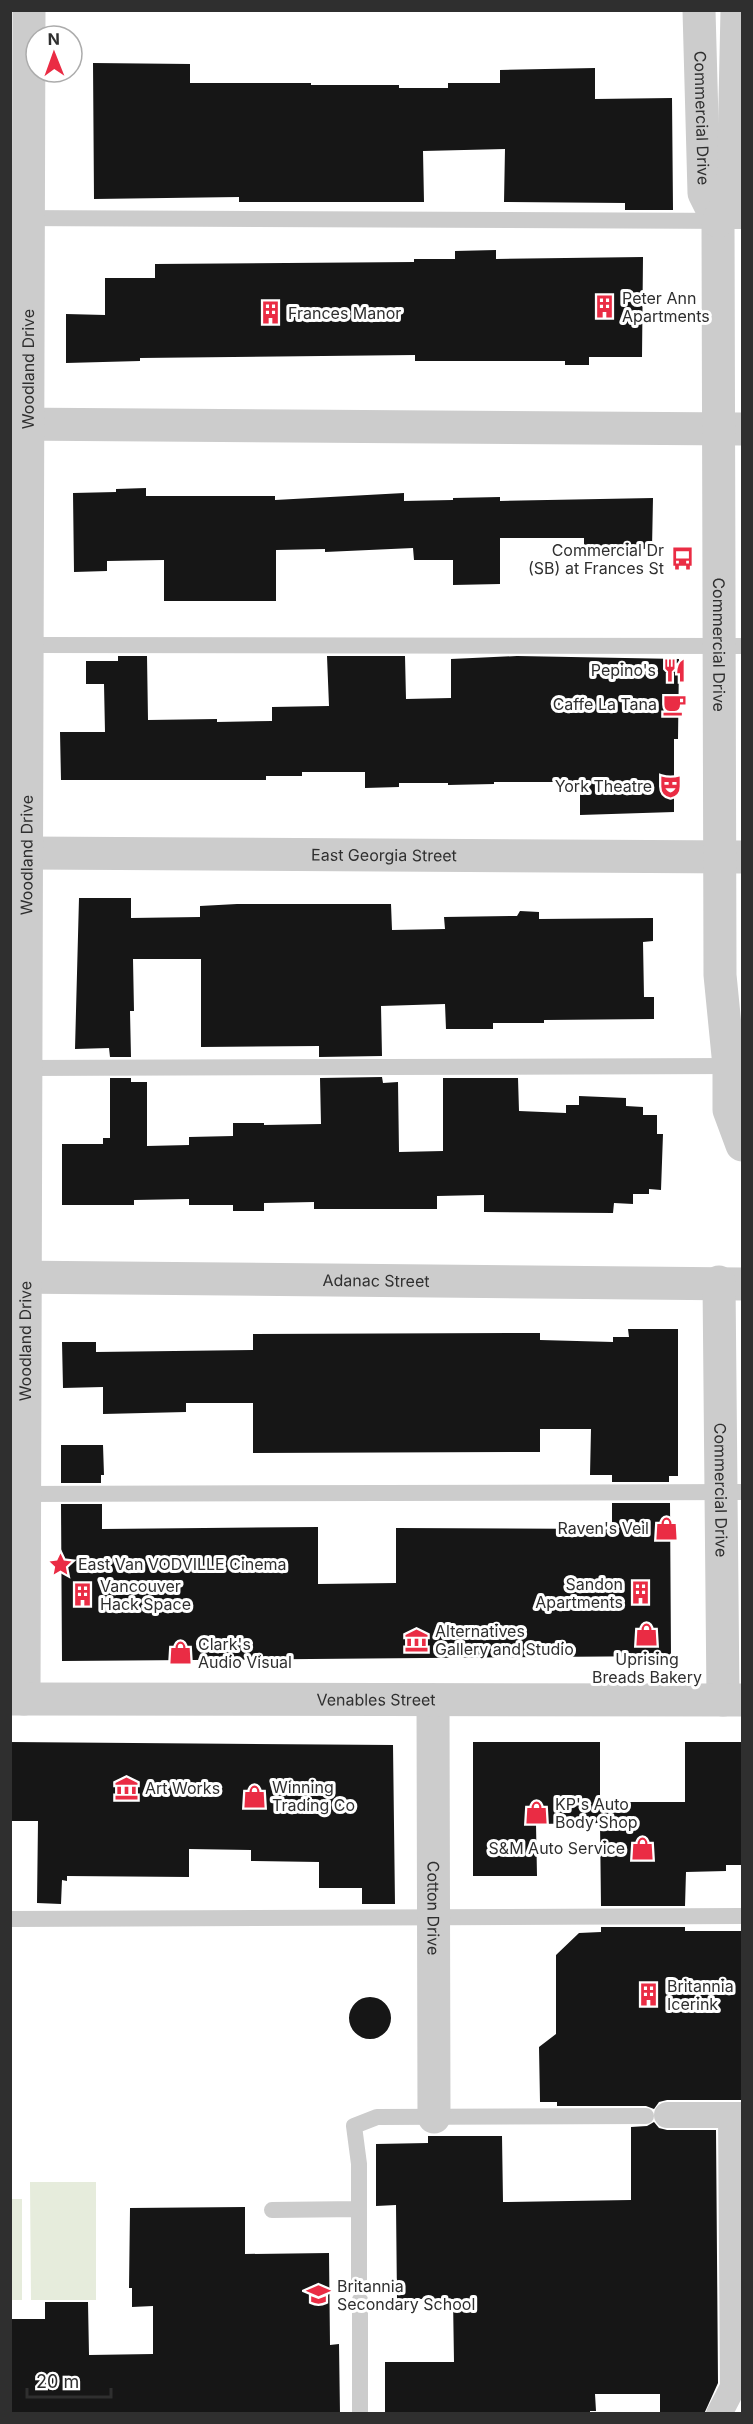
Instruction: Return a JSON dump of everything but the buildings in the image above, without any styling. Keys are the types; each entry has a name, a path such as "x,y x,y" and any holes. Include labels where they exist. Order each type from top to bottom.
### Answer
{"street":[{"name":"Woodland Drive","path":"17,1700 18,1277 26,1068 28,645 19,423 20,218 29,10"},
{"name":"Commercial Drive","path":"699,10 704,193 730,221"},
{"name":"Commercial Drive","path":"737,10 733,193 730,221 731,857 720,975 738,1071 729,1110 742,1145"},
{"path":"19,423 730,429"},
{"name":"East Georgia Street","path":"27,854 731,857"},
{"name":"Adanac Street","path":"18,1277 731,1283"},
{"name":"Commercial Drive","path":"731,1283 733,1700"},
{"name":"Venables Street","path":"17,1700 733,1700"},
{"name":"Cotton Drive","path":"433,1700 434,2117"},
{"path":"657,2115 737,2115 733,2387 718,2414"}],"lane":[{"path":"20,218 730,221"},
{"path":"28,645 731,646"},
{"path":"26,1068 738,1071"},
{"path":"18,1494 732,1492"},
{"path":"10,1919 742,1916"},
{"path":"360,2414 359,2209 354,2126 377,2117 657,2115"},
{"path":"272,2210 359,2209"}],"green space":[{"path":"30,2182 96,2182 96,2300 31,2300"},
{"path":"10,2199 22,2199 22,2300 11,2300"}],"place":[{"name":"Peter Ann Apartments","path":"604,307"},
{"name":"Frances Manor","path":"270,313"},
{"name":"Commercial Dr (SB) at Frances St","path":"682,559"},
{"name":"Pepino's","path":"674,670"},
{"name":"Caffe La Tana","path":"675,704"},
{"name":"York Theatre","path":"670,786"},
{"name":"Raven's Veil","path":"667,1528"},
{"name":"East Van VODVILLE Cinema","path":"60,1564"},
{"name":"Sandon Apartments","path":"641,1593"},
{"name":"Vancouver Hack Space","path":"82,1595"},
{"name":"Uprising Breads Bakery","path":"647,1634"},
{"name":"Alternatives Gallery and Studio","path":"417,1640"},
{"name":"Clark's Audio Visual","path":"180,1653"},
{"name":"Art Works","path":"127,1788"},
{"name":"Winning Trading Co","path":"254,1796"},
{"name":"KP's Auto Body Shop","path":"537,1813"},
{"name":"S&M Auto Service","path":"643,1848"},
{"name":"Britannia Icerink","path":"649,1995"},
{"name":"Britannia Secondary School","path":"319,2295"}]}
